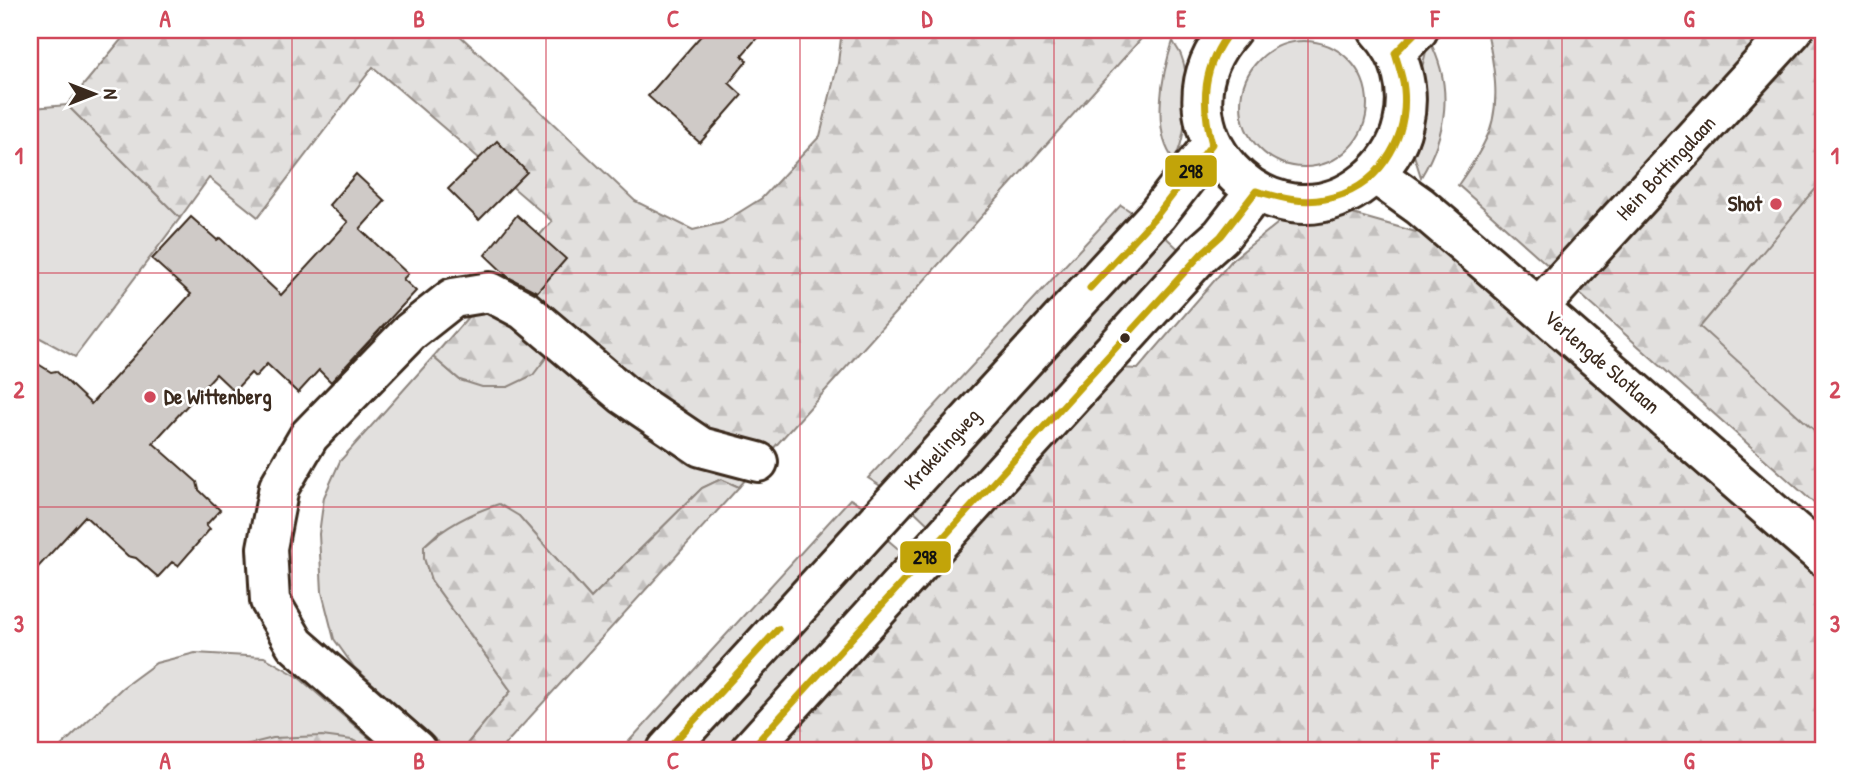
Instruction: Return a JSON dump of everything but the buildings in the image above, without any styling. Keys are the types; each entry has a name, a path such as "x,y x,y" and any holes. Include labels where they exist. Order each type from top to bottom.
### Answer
{"main road":[{"name":"Hein Bottingalaan","path":"1539,307 1793,30"},
{"path":"1220,33 1202,91 1202,109 1212,144 1230,171 1256,191 1291,202 1309,203 1345,195 1375,174 1395,148 1405,117 1405,84 1397,37"},
{"name":"Krakelingweg","path":"667,750 1157,215 1212,144"},
{"name":"Verlengde Slotlaan","path":"1375,174 1420,206 1539,307 1824,557"},
{"path":"750,750 1184,273 1221,236 1256,191"},
{"path":"416,750 295,644 270,601 267,548 279,487 309,436 410,332 453,298 490,292 524,310 624,395 701,447 758,462"}],"green space":[{"path":"129,30 454,30 635,201 693,230 722,223 762,198 820,136 838,63 842,30 1149,30 763,460 699,431 684,462 552,350 533,375 508,387 482,387 460,380 433,357 552,221 373,67 258,217 209,178 180,218 67,105"},
{"path":"1487,30 1824,30 1824,179 1700,327 1824,439 1824,512 1458,185 1481,149 1493,116 1495,87"},
{"path":"1429,40 1442,75 1444,110 1437,144 1421,177 1412,149 1419,79"},
{"path":"1173,41 1184,66 1187,93 1185,124 1174,160 1167,148 1161,118 1162,85"},
{"path":"1304,41 1328,45 1349,59 1363,80 1367,104 1363,128 1349,149 1328,163 1304,167 1280,163 1259,149 1245,128 1241,104 1245,80 1259,59 1280,45"},
{"name":"Shot","path":"1824,93 1824,487 1630,316"},
{"path":"67,105 180,218 75,357 33,334 30,337 30,112 33,108"},
{"path":"1121,205 1133,213 887,490 868,478"},
{"path":"1349,213 1423,234 1824,582 1824,750 770,750 1119,368 1138,369 1233,259 1282,220"},
{"path":"1159,231 1185,255 934,530 908,505"},
{"path":"552,349 684,462 699,431 763,460 739,487 721,479 702,488 591,598 519,516 440,531 424,546 424,558 431,580 511,691 462,750 447,750 354,667 334,639 322,592 319,534 324,497 340,461 433,357 460,380"},
{"path":"721,479 739,487 500,750 462,750 511,691 431,580 424,558 424,546 459,521 499,504 519,516 591,598 702,488"},
{"path":"850,499 871,510 651,750 621,750"},
{"path":"882,535 909,558 733,750 685,750"},
{"path":"195,653 264,657 297,676 383,750 371,750 352,740 225,750 57,750 122,688 156,663"},
{"path":"322,736 352,740 371,750 225,750 273,738"}],"transit line":[{"name":"298","path":"1090,288 1157,215 1212,144 1206,113 1206,84 1215,57 1231,30"},
{"name":"298","path":"750,750 1202,253 1221,236 1256,191 1307,201 1325,199 1344,194 1374,174 1386,160 1401,127 1404,89 1395,53 1418,30"},
{"name":"298","path":"667,750 778,629"}],"place":[{"name":"Shot","path":"1776,204"},
{"name":"De Wittenberg","path":"150,397"}]}
